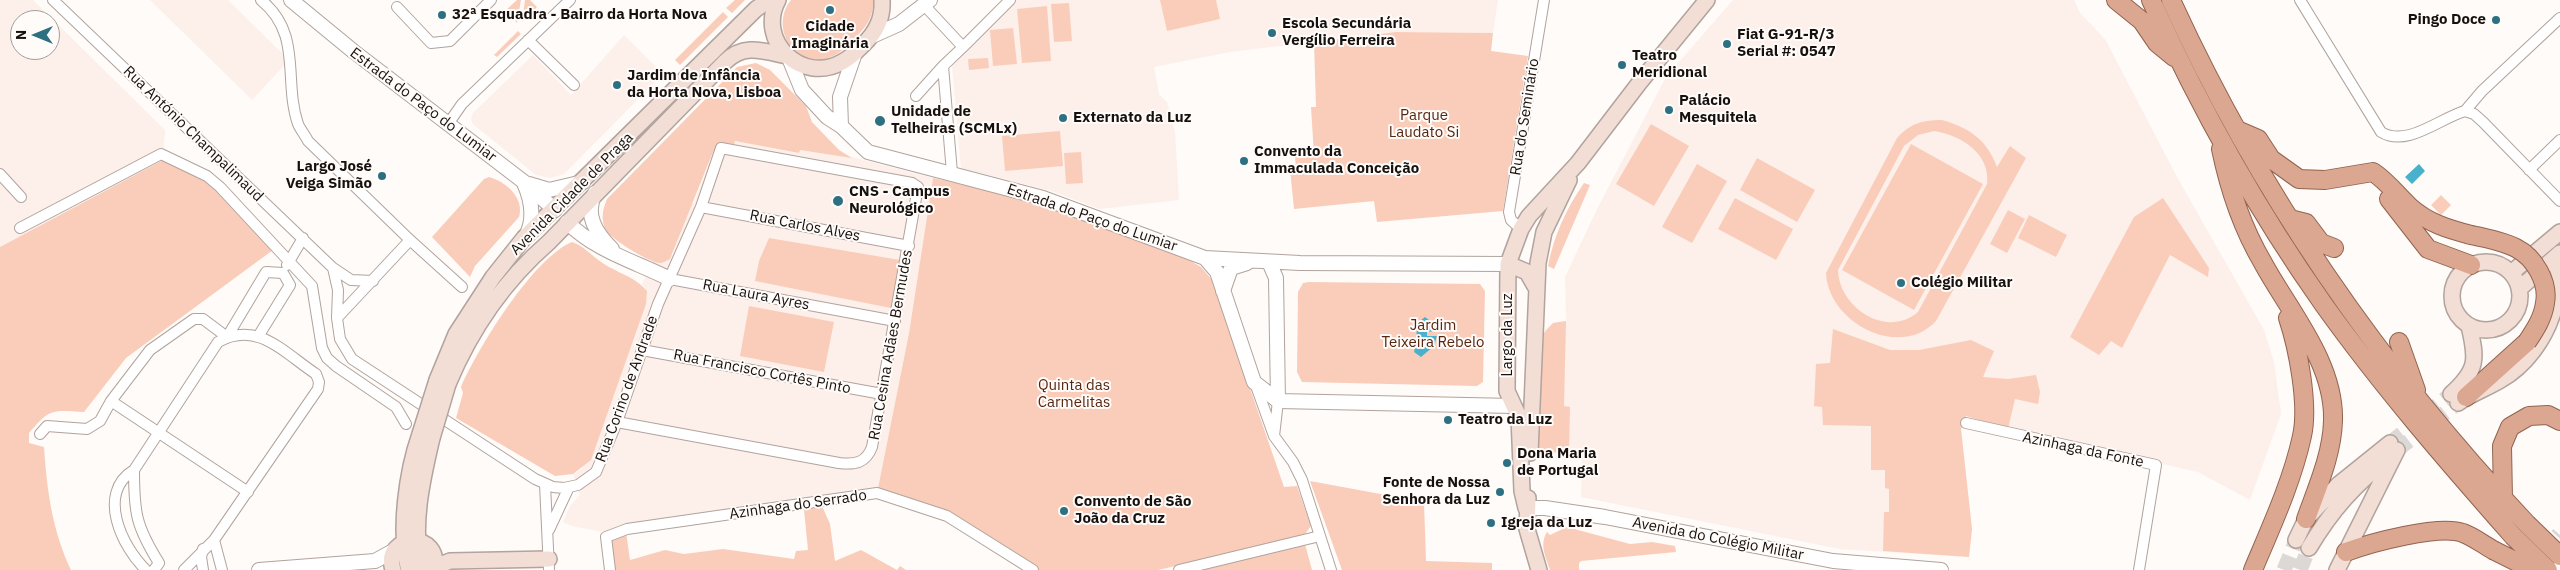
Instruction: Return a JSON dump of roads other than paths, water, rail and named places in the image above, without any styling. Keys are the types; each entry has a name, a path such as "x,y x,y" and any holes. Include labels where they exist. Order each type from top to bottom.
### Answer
{"highway":[{"path":"2116,0 2142,21 2157,43 2178,60"},
{"path":"2151,0 2178,60 2217,132 2262,210 2324,305 2402,407 2513,536 2548,570"},
{"path":"2171,0 2237,130 2290,219 2337,292 2419,400 2503,498 2560,556"},
{"path":"2237,130 2258,139 2271,159 2299,179 2325,180 2373,172 2386,181 2410,207 2430,222 2517,248 2532,260 2543,279 2546,302 2539,323 2527,342 2458,398"},
{"path":"2217,132 2228,183 2262,261 2312,346 2329,385 2333,420 2328,454 2306,519"},
{"path":"2347,175 2379,188 2428,249 2470,265"},
{"path":"2290,219 2306,223 2321,243 2334,248"},
{"path":"2253,570 2289,479 2303,434 2303,388 2295,344 2278,289"},
{"path":"2399,342 2419,400"},
{"path":"2503,498 2502,446 2510,427 2529,416 2548,415 2560,421"},
{"path":"2341,564 2374,542 2433,532 2462,532 2533,570"}],"main road":[{"name":"Avenida Cidade de Praga","path":"409,570 406,544 410,478 426,436 456,334 493,277 524,238 583,182 756,9 769,0"},
{"path":"778,0 772,29 778,45 788,57"},
{"name":"Avenida Cidade de Praga","path":"443,382 499,294 521,266 733,54 749,49 788,57 801,65 817,69 842,62 855,53 870,37 879,23 882,0"},
{"path":"1578,163 1640,82 1707,0"},
{"name":"Largo da Luz","path":"1526,508 1520,468 1521,432 1519,417 1507,391 1508,264 1521,229 1529,216 1578,163"},
{"name":"Largo da Luz","path":"1526,508 1529,491 1535,286 1544,232 1578,163"},
{"path":"521,266 542,236 551,211 567,222"},
{"path":"2511,273 2559,232"},
{"path":"2519,289 2560,252"},
{"path":"2481,262 2492,262 2511,273 2519,289 2516,311 2506,323 2490,330 2479,330 2469,326 2455,310 2452,295 2456,280 2470,265 2481,262"},
{"path":"1508,264 1527,272 1535,286"},
{"path":"2458,398 2502,380 2531,354 2546,333 2555,306 2555,281 2560,267"},
{"path":"2458,398 2475,358 2469,326"},
{"path":"1514,406 1533,390"},
{"path":"2394,447 2348,492 2322,527 2302,544 2306,519 2339,484 2394,447"},
{"path":"2341,564 2394,447"},
{"path":"1526,508 1527,529 1539,570"},
{"name":"Avenida Cidade de Praga","path":"406,544 422,570"},
{"path":"392,570 391,561 406,544 426,545 434,554 450,561 549,565"},
{"path":"434,554 434,570"},
{"path":"434,570 450,561"}],"street":[{"name":"Rua António Champalimaud","path":"53,0 334,268 351,280 373,281"},
{"path":"261,0 272,10 286,34 298,124 308,141 410,240 462,287"},
{"name":"Estrada do Paço do Lumiar","path":"291,0 353,51 524,182 551,211"},
{"path":"397,7 431,43 450,41 491,0"},
{"path":"448,124 462,104 570,0"},
{"path":"916,96 943,66 1010,0"},
{"name":"Rua do Seminário","path":"1521,229 1511,220 1509,212 1544,0"},
{"path":"2300,0 2381,132 2393,137 2408,136 2465,111 2482,91 2560,18"},
{"path":"870,37 899,24 927,3 963,47"},
{"path":"528,40 574,85"},
{"path":"842,126 840,97 855,53"},
{"name":"Estrada do Paço do Lumiar","path":"788,57 802,90 827,116 842,126 868,152 1043,198 1205,258"},
{"path":"943,66 952,173"},
{"path":"2465,111 2474,114 2483,122 2559,202"},
{"path":"2529,170 2560,140"},
{"name":"Rua Cesina Adães Bermudes","path":"617,422 853,465 861,462 869,455 882,394 918,187 912,183 721,148"},
{"name":"Rua Corino de Andrade","path":"569,487 578,485 596,472 617,422 642,350 670,279 702,207 721,148"},
{"path":"20,228 162,154 207,176 220,187 312,286 322,348 327,358 396,407 406,424"},
{"path":"0,174 21,197"},
{"path":"524,182 548,190 583,182"},
{"path":"524,182 530,198 532,211 529,230 524,238"},
{"name":"Rua Laura Ayres","path":"600,188 592,200 591,220 602,239 621,258"},
{"name":"Rua Carlos Alves","path":"702,207 909,246"},
{"name":"Rua Laura Ayres","path":"567,222 589,241 621,258 670,279 895,321"},
{"path":"283,273 303,238"},
{"path":"337,318 410,240"},
{"path":"1205,258 1250,262 1508,264"},
{"path":"1205,258 1217,272 1274,436 1293,462 1302,480 1331,570"},
{"path":"1223,291 1231,268 1250,262"},
{"path":"1269,262 1276,278 1278,401 1274,436"},
{"path":"334,268 338,290 337,318 340,339 352,359 535,480 553,487 569,487 549,530"},
{"path":"227,337 266,272 283,273"},
{"path":"283,273 290,285"},
{"path":"258,335 290,285 307,279"},
{"path":"40,434 47,426 87,428 100,422 111,401 150,350 194,318 203,319 227,337"},
{"path":"146,570 129,550 117,522 115,506 120,486 126,475 134,470 218,342 232,334 258,335 316,374 319,382 315,394 214,540 203,548 184,570"},
{"name":"Rua Francisco Cortês Pinto","path":"642,350 882,394"},
{"path":"1254,382 1278,401 1514,406"},
{"path":"111,401 248,492"},
{"name":"Azinhaga da Fonte","path":"1966,423 2156,465 2139,570"},
{"path":"134,470 134,502 137,521 142,535 159,563 154,570"},
{"path":"545,484 546,515 549,530 549,565"},
{"name":"Azinhaga do Serrado","path":"610,570 606,538 626,529 878,493 947,516 1033,570"},
{"name":"Avenida do Colégio Militar","path":"1526,508 1545,508 1605,517 1857,566 1941,570"},
{"path":"1179,570 1320,536"},
{"path":"214,540 222,570"},
{"path":"259,570 375,561 406,544"},
{"path":"203,548 200,557 203,570"},
{"path":"375,561 392,570"}],"water":[{"path":"2419,164 2425,171 2412,184 2405,177"},
{"path":"1425,317 1434,324 1437,331 1427,332 1427,336 1437,336 1434,346 1421,357 1414,352 1417,338 1416,324"}],"tunnel":[{"path":"2390,443 2451,394"},
{"path":"2397,450 2458,403"},
{"path":"2540,557 2560,535"},
{"path":"2284,570 2296,540"},
{"path":"2300,570 2309,548"}],"place":[{"name":"Cidade Imaginária","path":"830,10"},
{"name":"32ª Esquadra - Bairro da Horta Nova","path":"442,15"},
{"name":"Pingo Doce","path":"2496,20"},
{"name":"Escola Secundária Vergílio Ferreira","path":"1272,33"},
{"name":"Fiat G-91-R/3 Serial #: 0547","path":"1727,44"},
{"name":"Teatro Meridional","path":"1622,65"},
{"name":"Jardim de Infância da Horta Nova, Lisboa","path":"617,85"},
{"name":"Palácio Mesquitela","path":"1669,110"},
{"name":"Externato da Luz","path":"1063,118"},
{"name":"Unidade de Telheiras (SCMLx)","path":"880,121"},
{"name":"Convento da Immaculada Conceição","path":"1244,161"},
{"name":"Largo José Veiga Simão","path":"382,176"},
{"name":"CNS - Campus Neurológico","path":"838,201"},
{"name":"Colégio Militar","path":"1901,283"},
{"name":"Teatro da Luz","path":"1448,420"},
{"name":"Dona Maria de Portugal","path":"1507,463"},
{"name":"Fonte de Nossa Senhora da Luz","path":"1500,492"},
{"name":"Convento de São João da Cruz","path":"1064,511"},
{"name":"Igreja da Luz","path":"1491,523"}],"park label":[{"name":"Parque Laudato Si","path":"1424,124"},
{"name":"Jardim Teixeira Rebelo","path":"1433,334"},
{"name":"Quinta das Carmelitas","path":"1074,394"}]}
